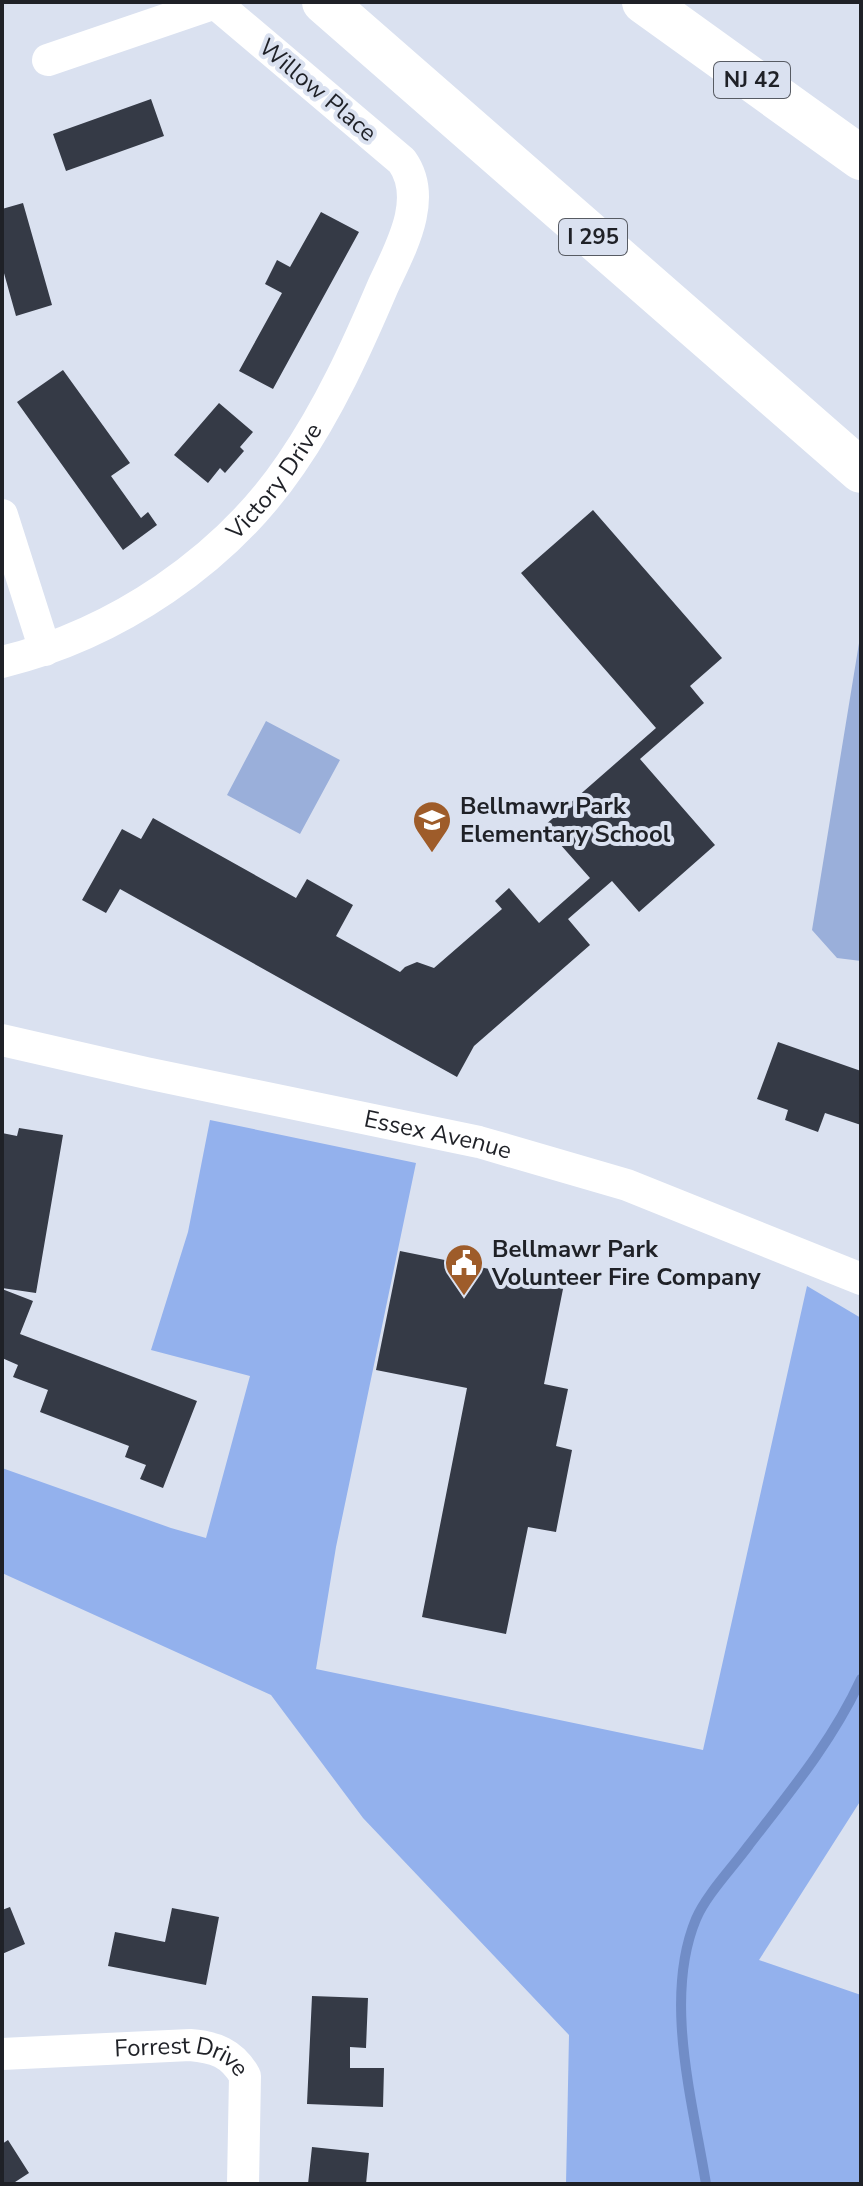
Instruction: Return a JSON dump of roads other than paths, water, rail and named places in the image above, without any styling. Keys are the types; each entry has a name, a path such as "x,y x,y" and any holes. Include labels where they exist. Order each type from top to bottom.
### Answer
{"highway":[{"name":"I 295","path":"324,2 861,471"},
{"name":"NJ 42","path":"644,2 861,158"}],"street":[{"path":"48,60 214,2"},
{"name":"Willow Place","path":"214,2 389,150 409,172 413,184"},
{"name":"Victory Drive","path":"2,662 45,650 129,610 186,573 239,525 276,485 321,416 361,336 404,238 414,199 413,184"},
{"path":"2,515 45,650"},
{"name":"Essex Avenue","path":"2,1040 479,1142 627,1185 861,1279"},
{"name":"Forrest Drive","path":"2,2054 190,2045 211,2047 227,2054 237,2062 245,2076 243,2184"}],"waterway":[{"path":"706,2184 688,2085 681,2016 686,1950 706,1900 810,1765 861,1679"}],"place":[{"name":"Bellmawr Park Elementary School","path":"432,854"},
{"name":"Bellmawr Park Volunteer Fire Company","path":"464,1297"}]}
